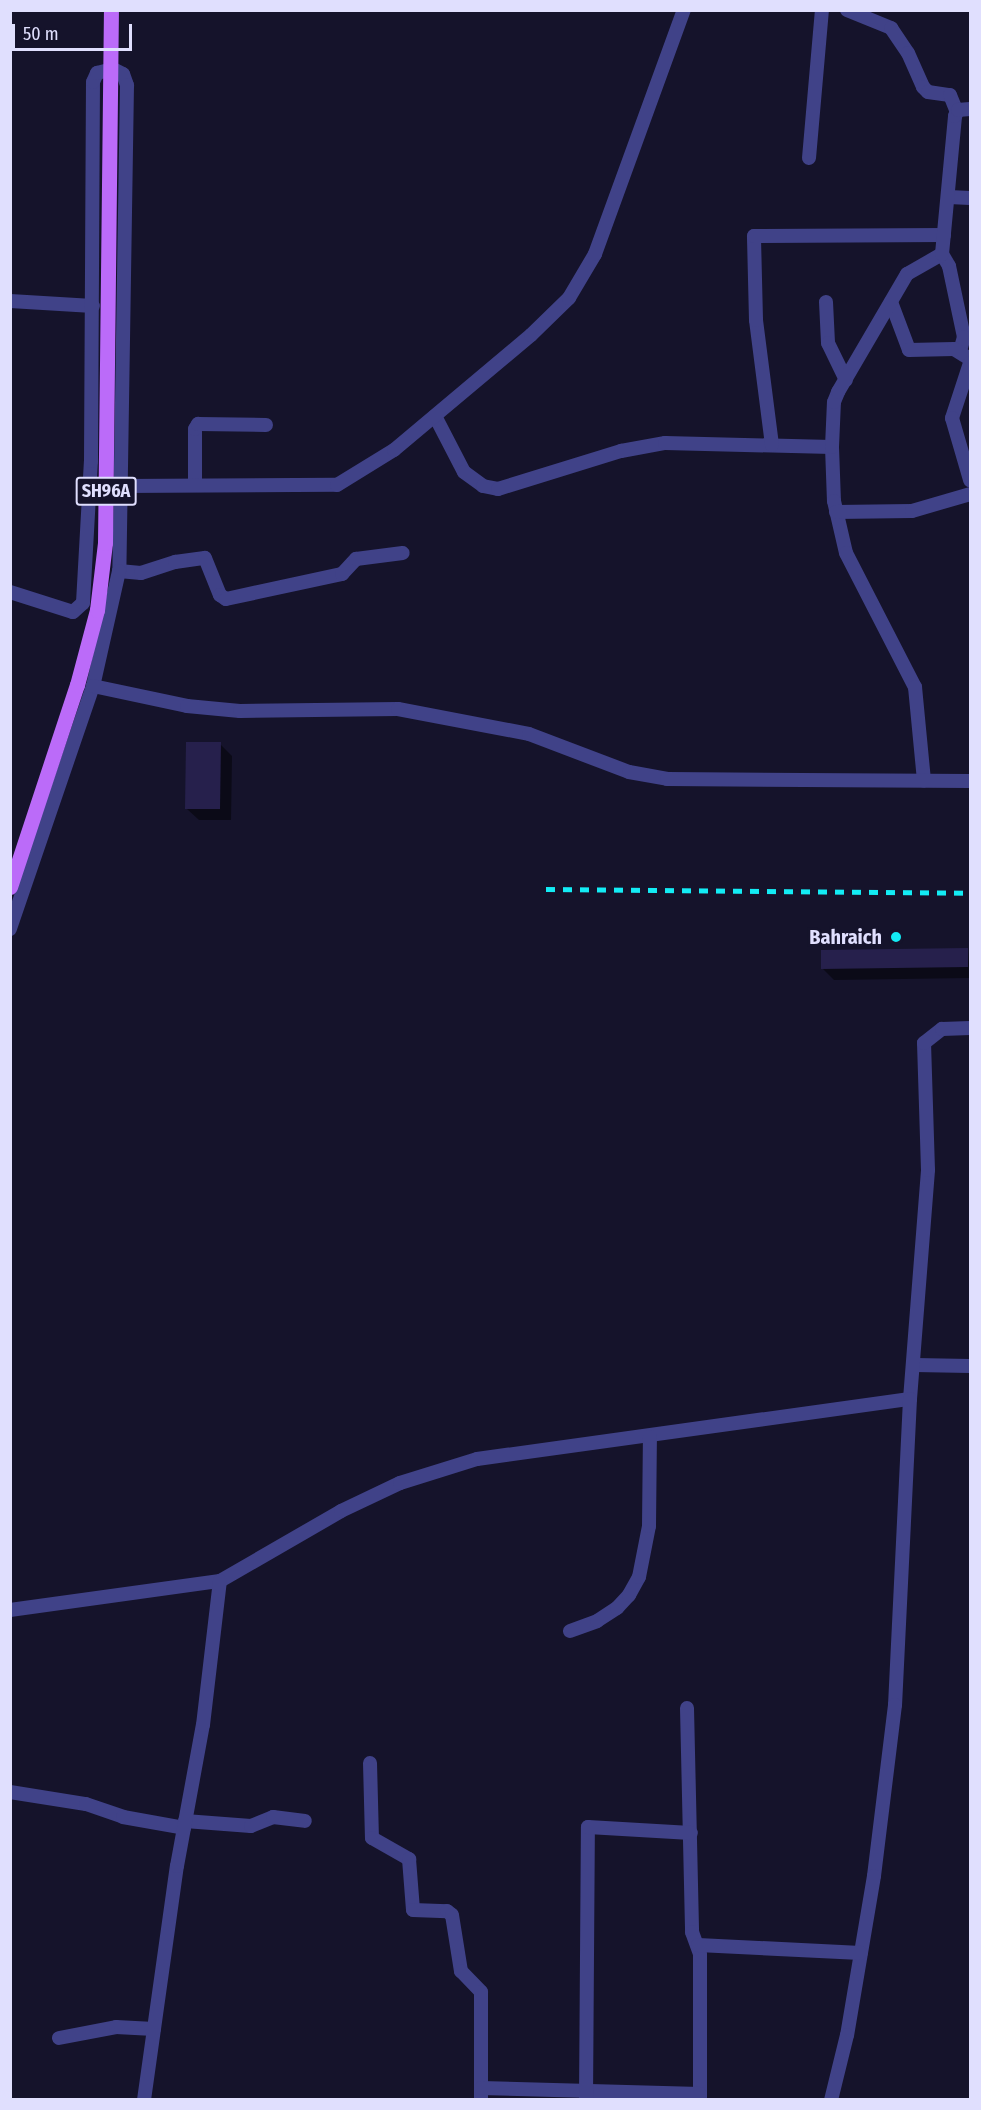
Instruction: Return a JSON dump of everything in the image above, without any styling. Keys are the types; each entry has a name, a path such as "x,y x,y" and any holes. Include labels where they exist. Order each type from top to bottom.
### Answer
{"main road":[{"name":"SH96A","path":"10,887 77,685 97,610 105,543 113,76 111,10"}],"street":[{"path":"122,486 337,485 394,450 531,335 569,298 595,254 684,10"},
{"path":"809,158 822,10"},
{"path":"847,10 876,15 898,36 926,91 950,95 964,110 942,254 949,266 967,358 952,418 970,480"},
{"path":"10,592 72,612 83,603 91,461 93,82 97,72 113,76 123,74 127,85 119,571 93,686 14,903 10,929"},
{"path":"949,197 970,198"},
{"path":"772,445 756,320 754,236 944,235"},
{"path":"924,781 915,687 856,576 836,512 832,447 834,402 846,380 907,274 942,254"},
{"path":"10,301 93,306"},
{"path":"826,302 828,343 846,380"},
{"path":"891,302 909,350 967,358"},
{"path":"435,416 464,472 483,486 498,489 621,451 665,443 832,447"},
{"path":"195,485 195,429 198,424 266,425"},
{"path":"836,512 912,511 970,494"},
{"path":"119,571 141,573 175,562 205,558 220,595 226,599 342,574 356,559 403,553"},
{"path":"93,686 187,706 240,711 398,710 529,734 647,777 970,781"},
{"path":"831,2100 861,1953 895,1705 910,1399 915,1365 928,1170 924,1042 942,1029 970,1028"},
{"path":"915,1365 970,1366"},
{"path":"10,1610 220,1581 341,1511 400,1483 477,1459 650,1437 910,1399"},
{"path":"570,1631 597,1621 617,1608 629,1595 639,1577 649,1526 650,1437"},
{"path":"144,2100 185,1825 203,1725 220,1581"},
{"path":"370,1763 372,1838 409,1859 413,1910 447,1911 452,1915 461,1971 481,1992 481,2094 700,2097 698,1945 692,1932 692,1833 687,1708"},
{"path":"10,1792 86,1804 123,1817 185,1825 251,1826 273,1816 305,1821"},
{"path":"586,2095 588,1827 692,1833"},
{"path":"698,1945 861,1953"},
{"path":"59,2038 116,2027 154,2029"}],"building":[{"path":"186,742 221,742 220,809 185,809"},
{"name":"Bahraich","path":"968,948 968,967 821,969 821,950"}],"railway":[{"path":"546,889 970,893"}],"place":[{"name":"Bahraich","path":"896,937"}]}
